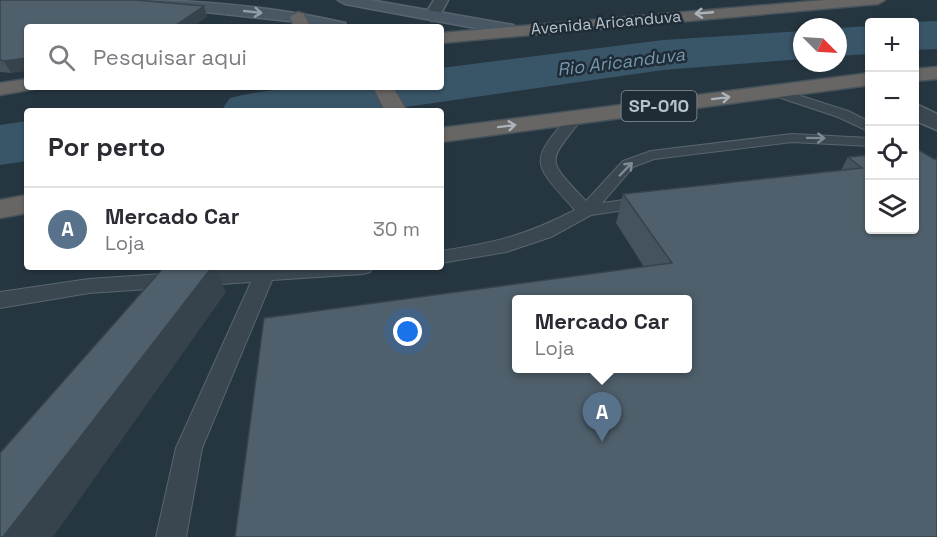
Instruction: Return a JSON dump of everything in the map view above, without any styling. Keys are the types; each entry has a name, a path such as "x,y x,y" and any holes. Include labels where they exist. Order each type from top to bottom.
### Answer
{"highway":[{"name":"Avenida Aricanduva","path":"444,38 878,0"},
{"path":"919,75 937,73"},
{"name":"SP-010","path":"444,133 865,81"},
{"path":"0,89 24,85"},
{"path":"0,209 24,205"}],"main road":[{"path":"132,0 316,24"},
{"path":"345,0 513,30"}],"street":[{"path":"432,16 441,0"},
{"path":"919,112 937,123"}],"lane":[{"path":"773,91 843,114 866,126"},
{"path":"576,117 547,156 551,173 586,211"},
{"path":"586,211 628,164 651,155 792,138 865,142"},
{"path":"444,257 499,248 545,233 586,211 662,200"},
{"path":"0,300 89,286 326,270"},
{"path":"171,537 189,447 264,275"}],"building":[{"path":"0,0 136,0 204,6 177,24 24,24 24,58 0,60"},
{"path":"919,150 937,159 937,537 235,537 264,318 672,263 623,194 862,168 848,157 865,155 865,234 919,234"},
{"path":"161,270 210,270 3,537 0,537 0,453"}],"waterway":[{"name":"Rio Aricanduva","path":"919,36 937,35"},
{"name":"Rio Aricanduva","path":"847,41 865,40"},
{"name":"Rio Aricanduva","path":"444,85 663,55 793,46"},
{"name":"Rio Aricanduva","path":"273,108 407,90"},
{"name":"Rio Aricanduva","path":"0,145 24,141"}],"place":[{"name":"Mercado Car","path":"602,442"}]}
